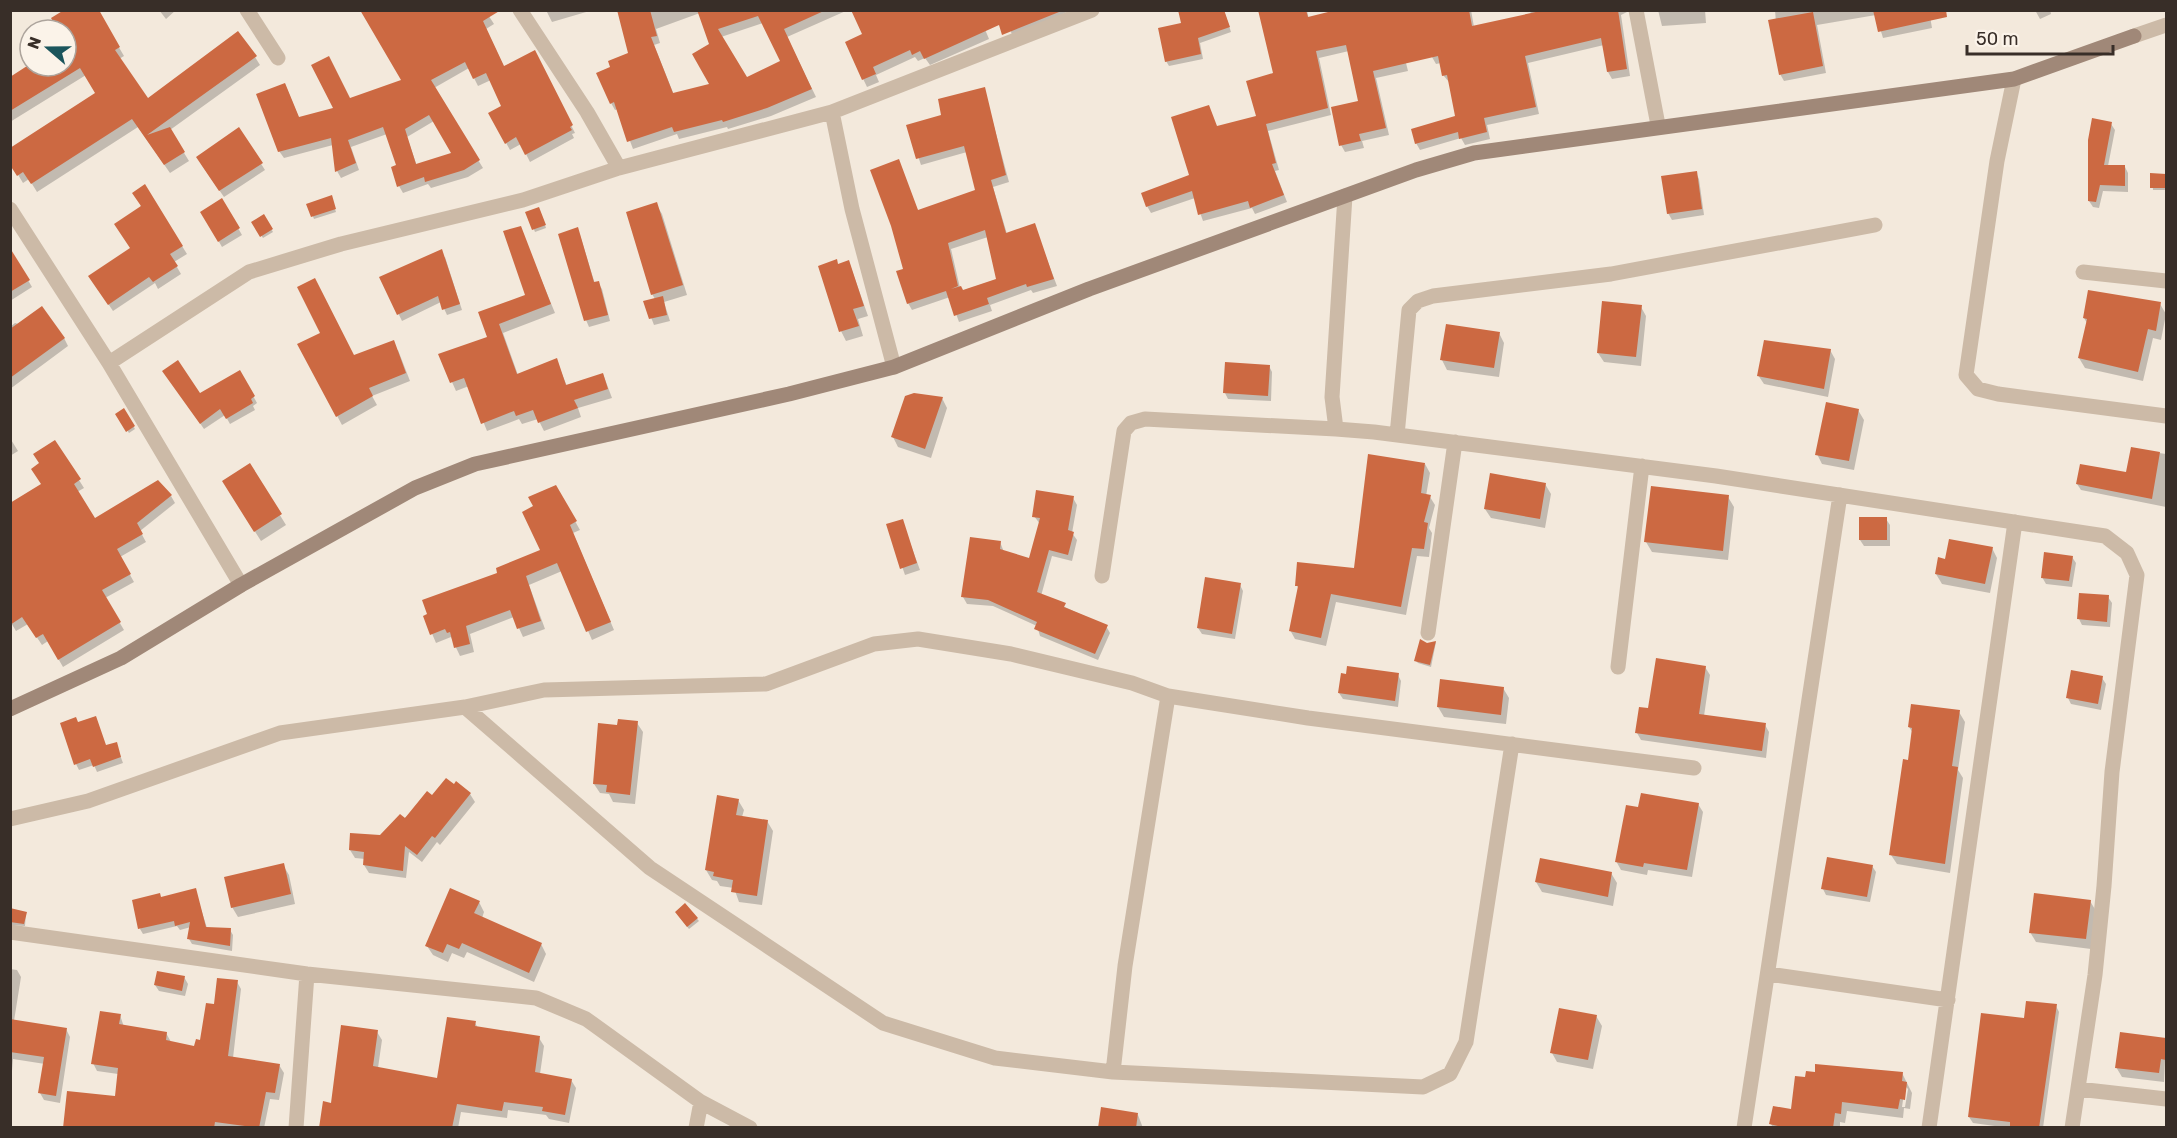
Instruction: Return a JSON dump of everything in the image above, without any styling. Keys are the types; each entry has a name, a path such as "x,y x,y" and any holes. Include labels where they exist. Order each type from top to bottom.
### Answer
{"street":[{"path":"247,10 278,58"},
{"path":"520,10 587,112 619,168"},
{"path":"109,363 249,272 341,244 523,200 619,168 832,112 1062,17 1092,10"},
{"path":"1636,10 1658,125"},
{"path":"12,706 121,658 241,585 415,488 475,464 789,394 894,367 1089,289 1345,195 1474,153 1658,125 2014,79 2166,25"},
{"path":"2014,79 1997,161 1966,375 1978,389 2166,416"},
{"path":"832,112 852,209 894,367"},
{"path":"1336,429 1332,397 1345,195"},
{"path":"10,209 109,363 241,585"},
{"path":"1397,435 1409,310 1418,300 1432,296 1611,274 1875,225"},
{"path":"2083,272 2166,280"},
{"path":"1102,576 1124,431 1131,423 1145,419 1336,429 1455,442 1642,466 2105,536 2127,553 2137,575 2112,772 2095,975 2072,1128"},
{"path":"1428,633 1455,442"},
{"path":"1618,667 1642,466"},
{"path":"1744,1128 1840,495"},
{"path":"1929,1128 2015,522"},
{"path":"10,819 88,801 280,732 465,707 544,690 766,684 874,644 918,639 1011,654 1131,683 1168,696 1694,768"},
{"path":"1113,1072 1125,966 1168,696"},
{"path":"465,707 650,868 883,1023 994,1058 1113,1072 1423,1087 1450,1074 1466,1042 1512,744"},
{"path":"10,932 307,975 536,998 586,1019 701,1102 750,1128"},
{"path":"1768,974 1948,1000"},
{"path":"296,1128 307,975"},
{"path":"2078,1089 2166,1099"},
{"path":"696,1128 701,1102"}],"building":[{"path":"64,10 99,10 120,47 115,50 148,98 238,31 257,56 147,135 170,127 185,152 164,165 132,119 31,184 23,172 17,176 10,165 10,148 95,93 80,68 78,69 78,18 51,18"},
{"path":"360,10 501,10 483,21 504,66 535,50 573,125 570,127 572,130 525,155 516,137 505,144 488,113 501,106 486,73 473,79 465,62 431,80 480,160 464,170 425,182 424,177 397,187 391,167 396,165 383,127 348,140 356,163 335,172 331,138 278,152 256,94 285,83 299,117 333,108 311,65 329,56 350,98 401,80","holes":["429,115 451,153 416,164 405,129"]},
{"path":"617,10 650,10 657,36 651,37 673,93 709,84 692,54 709,44 697,10 826,10 784,29 812,89 767,108 723,122 722,120 674,132 672,127 627,142 614,102 610,104 596,73 610,67 608,61 628,53","holes":["758,16 780,61 747,77 718,29"]},
{"path":"851,10 1064,10 1002,35 999,25 924,59 920,51 912,55 910,50 873,67 876,74 862,80 845,42 862,34"},
{"path":"1178,10 1224,10 1230,27 1198,38 1201,54 1165,62 1158,28 1181,23"},
{"path":"1258,10 1306,10 1308,17 1336,10 1469,10 1472,26 1545,10 1618,10 1627,69 1607,72 1601,38 1525,56 1536,107 1484,118 1487,132 1459,139 1458,132 1415,144 1411,129 1455,116 1447,75 1442,76 1438,56 1373,71 1386,128 1359,134 1361,141 1339,146 1331,107 1358,101 1346,45 1316,51 1328,108 1266,124 1276,163 1272,164 1284,195 1250,208 1248,201 1198,215 1192,191 1146,207 1141,193 1189,175 1171,117 1209,105 1217,126 1256,116 1246,81 1273,73"},
{"path":"1873,10 1946,10 1947,17 1878,32"},
{"path":"1813,12 1823,66 1779,75 1768,20"},
{"path":"18,72 18,78 64,78 10,111 10,77"},
{"path":"985,87 1006,175 991,180 1006,233 1035,223 1054,279 1027,287 1026,284 987,298 989,304 954,316 946,291 907,304 896,271 903,269 891,226 870,170 899,159 918,210 975,190 964,146 916,159 906,125 941,115 938,99","holes":["985,230 996,279 963,290 961,286 951,289 958,286 948,243"]},
{"path":"2092,118 2112,122 2104,165 2125,165 2125,186 2100,185 2096,202 2088,201 2088,140"},
{"path":"239,127 263,163 219,191 196,157"},
{"path":"1697,171 1702,209 1667,214 1661,176"},
{"path":"2150,173 2166,174 2166,188 2150,188"},
{"path":"145,184 183,246 170,254 178,266 153,282 149,277 108,305 88,276 130,248 114,224 141,206 132,193"},
{"path":"332,195 336,209 311,217 306,204"},
{"path":"222,198 240,228 218,242 200,212"},
{"path":"657,202 683,285 651,295 626,212"},
{"path":"539,207 546,225 532,230 525,212"},
{"path":"264,214 273,229 260,237 251,222"},
{"path":"521,226 551,304 499,324 517,374 557,358 566,385 603,373 608,389 574,400 578,408 538,423 533,410 516,416 514,411 481,424 464,378 450,383 438,354 487,337 478,312 525,295 503,231"},
{"path":"578,227 594,282 599,281 608,315 584,321 558,234"},
{"path":"10,248 30,280 10,292"},
{"path":"442,249 460,304 442,310 438,296 397,315 379,277"},
{"path":"837,259 838,264 849,260 864,306 853,309 859,326 839,332 818,266"},
{"path":"315,278 354,355 394,340 406,373 369,388 373,396 336,417 297,344 320,333 297,287"},
{"path":"2088,290 2161,302 2156,331 2148,329 2138,372 2078,358 2087,319 2083,318"},
{"path":"663,296 667,315 649,319 643,301"},
{"path":"1602,301 1642,305 1636,357 1597,353"},
{"path":"42,306 65,338 10,378 10,329"},
{"path":"1446,324 1500,332 1494,368 1440,360"},
{"path":"1764,340 1831,349 1824,389 1757,376"},
{"path":"178,360 200,393 240,370 255,396 251,399 253,403 226,419 220,409 200,424 162,371"},
{"path":"1225,362 1270,365 1268,396 1223,393"},
{"path":"914,393 943,397 925,449 891,437 905,396"},
{"path":"1826,402 1859,409 1849,461 1815,455"},
{"path":"124,408 135,426 126,432 115,414"},
{"path":"55,440 81,479 74,484 95,518 158,480 172,495 137,523 143,534 117,549 131,574 102,590 121,622 58,660 43,634 36,638 22,617 10,625 10,503 41,484 31,469 39,463 33,454"},
{"path":"2131,447 2160,452 2152,499 2076,484 2080,464 2126,472"},
{"path":"1368,454 1425,463 1421,493 1431,495 1424,522 1428,523 1424,549 1412,548 1401,607 1331,594 1321,638 1289,631 1298,586 1295,586 1297,562 1354,568"},
{"path":"250,463 282,514 254,532 222,481"},
{"path":"1490,473 1546,483 1540,519 1484,509"},
{"path":"556,485 577,521 570,525 611,622 586,632 557,563 526,576 541,621 517,629 510,610 466,626 470,644 454,648 450,632 447,633 445,629 430,635 423,616 427,614 422,600 497,573 496,568 540,550 522,512 533,506 528,497"},
{"path":"1651,486 1729,495 1723,551 1644,542"},
{"path":"1036,490 1074,496 1068,530 1074,532 1068,555 1049,550 1037,592 1066,603 1064,607 1108,625 1095,654 1034,629 1037,622 988,600 961,597 970,537 1001,541 1000,549 1029,558 1040,518 1032,517"},
{"path":"1859,517 1887,517 1887,540 1859,540"},
{"path":"903,519 917,563 900,569 886,524"},
{"path":"1949,539 1993,547 1985,584 1935,574 1938,557 1945,559"},
{"path":"2044,552 2073,556 2069,581 2041,578"},
{"path":"1205,577 1241,583 1232,634 1197,628"},
{"path":"2079,593 2109,595 2107,622 2077,619"},
{"path":"1420,639 1427,643 1436,641 1430,665 1414,661"},
{"path":"1656,658 1706,666 1699,714 1766,723 1762,751 1635,733 1639,707 1648,708"},
{"path":"1347,666 1399,673 1395,701 1338,693 1341,673 1346,674"},
{"path":"2071,670 2103,676 2098,704 2066,698"},
{"path":"1440,679 1504,687 1501,715 1437,707"},
{"path":"1911,704 1960,710 1952,766 1958,767 1945,864 1889,855 1903,759 1908,760 1912,728 1908,727"},
{"path":"96,716 106,745 117,742 121,757 93,767 90,759 74,765 60,723 76,717 78,722"},
{"path":"618,719 638,721 630,795 606,792 607,785 593,784 598,723 617,725"},
{"path":"446,778 454,784 456,781 471,793 435,838 432,836 417,855 405,846 403,871 363,865 364,852 349,850 350,833 380,835 400,814 405,818 427,791 432,795"},
{"path":"1641,793 1699,803 1687,870 1644,863 1643,867 1615,862 1626,805 1638,807"},
{"path":"717,795 739,799 736,815 768,820 757,896 731,892 733,880 713,876 714,872 705,870"},
{"path":"1827,857 1873,865 1867,897 1821,889"},
{"path":"1540,858 1612,872 1608,897 1535,882"},
{"path":"284,863 291,894 231,908 224,877"},
{"path":"196,888 206,927 231,928 230,946 187,939 190,922 175,926 174,921 138,929 132,900 160,893 161,897"},
{"path":"450,888 480,901 474,913 542,943 529,973 462,943 459,949 447,944 443,953 425,946"},
{"path":"2034,893 2091,900 2086,939 2029,933"},
{"path":"685,903 698,918 687,927 675,912"},
{"path":"10,908 27,912 24,924 10,922"},
{"path":"157,971 185,976 182,991 154,985"},
{"path":"217,978 238,980 228,1056 280,1064 275,1093 266,1092 259,1128 215,1122 214,1128 63,1128 67,1091 115,1096 118,1068 91,1064 100,1011 121,1014 119,1024 167,1032 166,1040 194,1046 196,1039 200,1040 206,1003 214,1004"},
{"path":"2026,1001 2057,1004 2039,1128 2010,1128 2010,1122 1968,1117 1981,1013 2024,1018"},
{"path":"1559,1008 1597,1015 1588,1060 1550,1053"},
{"path":"447,1017 476,1021 475,1026 540,1036 535,1072 572,1079 565,1115 542,1111 543,1107 504,1102 502,1111 457,1104 452,1128 319,1128 323,1101 331,1103 341,1025 378,1030 373,1066 437,1078"},
{"path":"10,1019 67,1028 56,1096 38,1093 44,1057 10,1052"},
{"path":"2120,1032 2166,1038 2166,1060 2161,1059 2159,1073 2115,1068"},
{"path":"1815,1064 1903,1072 1902,1081 1907,1082 1905,1100 1900,1099 1898,1109 1842,1102 1841,1114 1835,1113 1833,1128 1786,1128 1769,1124 1773,1106 1791,1109 1795,1076 1805,1077 1806,1071 1815,1072"},
{"path":"1101,1107 1138,1113 1136,1128 1098,1128"}]}
